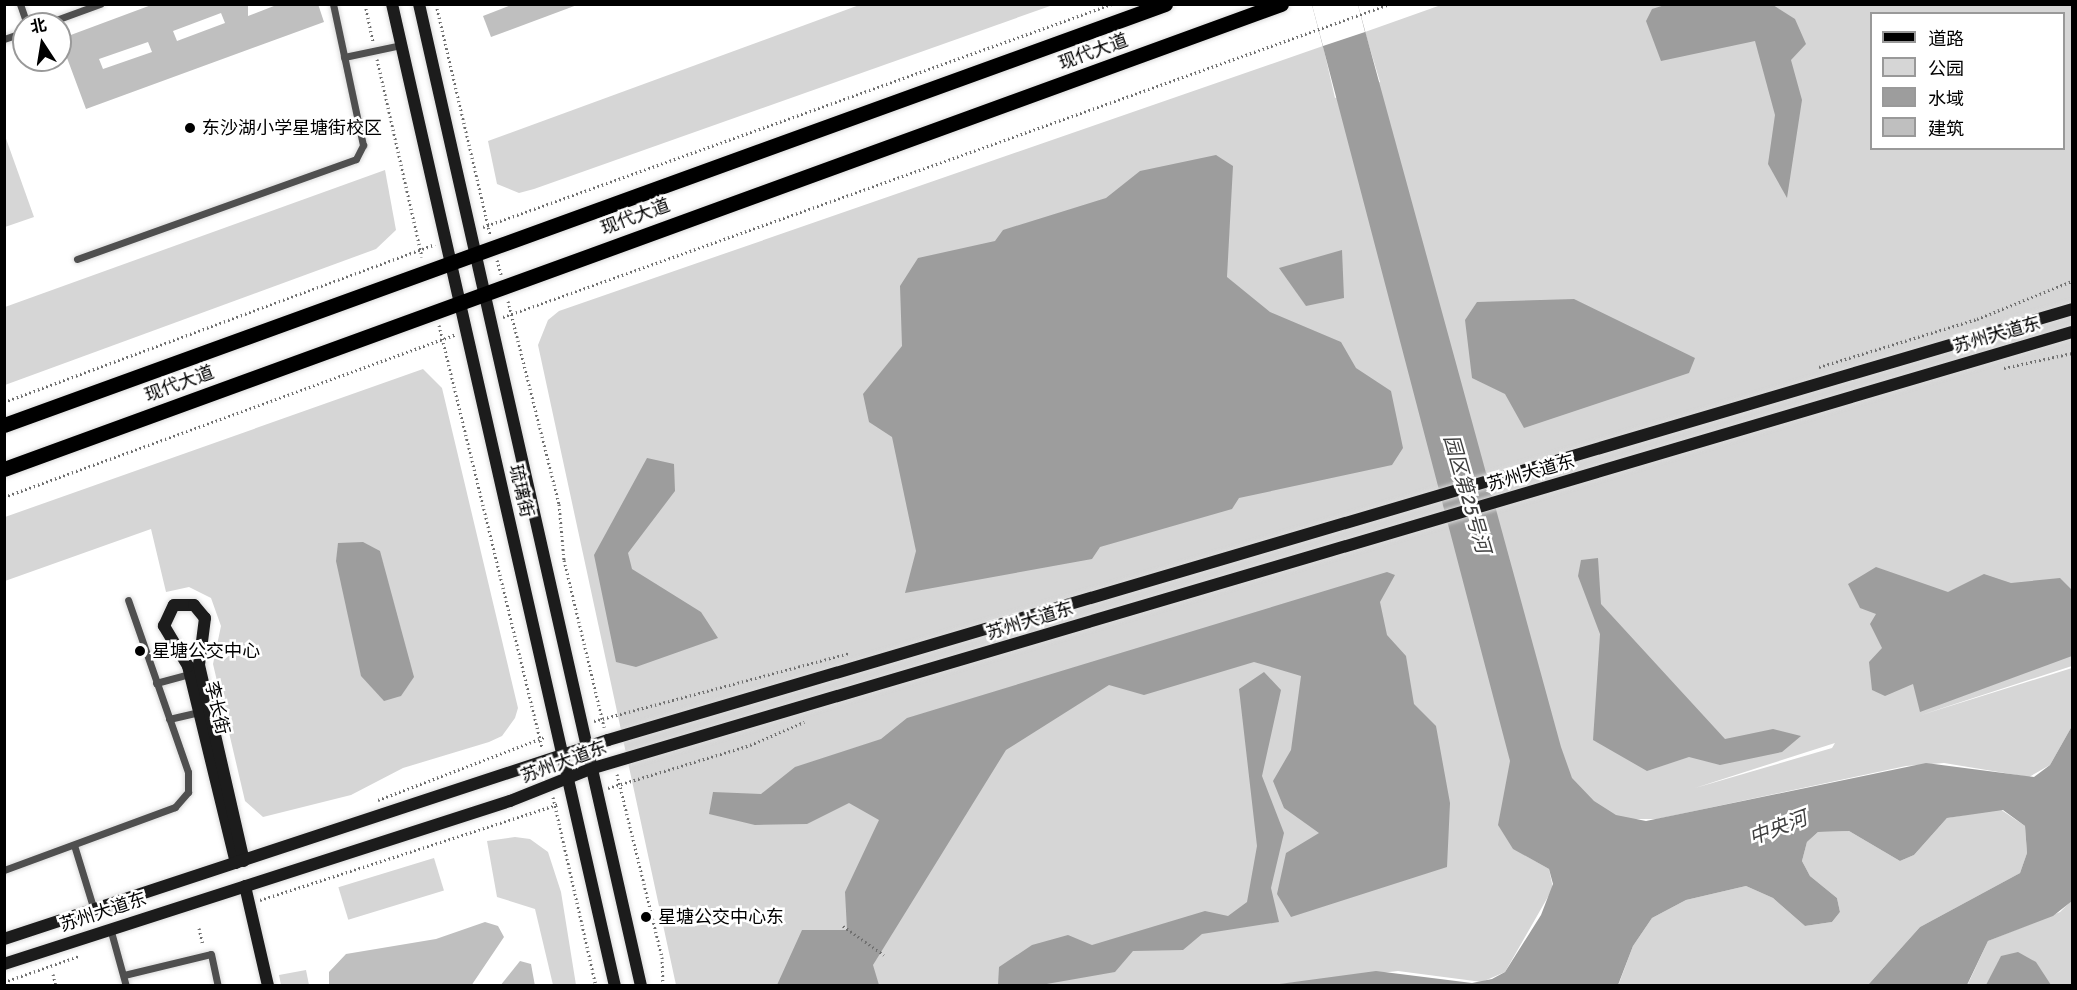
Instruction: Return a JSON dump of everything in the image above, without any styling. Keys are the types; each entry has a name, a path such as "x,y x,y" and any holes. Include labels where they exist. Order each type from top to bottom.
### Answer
{"main road":[{"name":"琉璃街","path":"392,4 615,986"},
{"name":"琉璃街","path":"418,4 641,986"},
{"name":"现代大道","path":"4,425 1165,4"},
{"name":"现代大道","path":"4,469 483,291 1281,4"},
{"name":"苏州大道东","path":"4,939 608,740 2073,309"},
{"name":"苏州大道东","path":"4,964 245,886 590,769 2073,332"},
{"name":"李长街","path":"184,603 194,605 205,618 199,665 240,862 190,674 164,626 169,610 184,603"},
{"path":"245,886 268,986"}],"lane":[{"path":"72,14 99,4"},
{"path":"77,260 349,164 363,145 333,4"},
{"path":"344,57 401,45"},
{"path":"4,870 74,845 182,801 189,782 170,719 128,600"},
{"path":"156,683 190,674"},
{"path":"170,719 199,712"},
{"path":"74,845 94,910"},
{"path":"110,928 126,986"},
{"path":"124,975 211,954 218,986"}],"path":[{"path":"365,4 426,273"},
{"path":"436,4 488,226 559,504 564,560 608,740"},
{"path":"470,232 1112,4"},
{"path":"490,322 1390,4"},
{"path":"4,402 445,240"},
{"path":"1807,371 1977,319 2073,281"},
{"path":"435,310 544,761"},
{"path":"4,497 465,331"},
{"path":"596,792 750,745 808,720"},
{"path":"614,762 662,957 663,986"},
{"path":"550,784 596,986"},
{"path":"248,902 572,800"},
{"path":"843,926 884,955"},
{"path":"199,928 206,956"},
{"path":"4,982 82,955"},
{"path":"52,974 56,986"}],"green space":[{"path":"862,4 1053,5 534,189 519,193 497,184 488,141"},
{"path":"1441,5 2072,5 2072,666 1918,716 2072,668 2072,726 2050,765 2029,777 1944,763 1906,766 1657,819 1628,819 1521,853 1549,869 1553,888 1505,972 1482,982 1398,971 1264,986 676,985 538,345 548,320 559,311 1323,46 1335,98 1380,82 1365,32","holes":["1835,743 1832,748 1695,788"]},
{"path":"4,133 34,217 5,227 4,227"},
{"path":"385,170 396,230 376,249 5,385 5,307"},
{"path":"423,369 442,388 518,708 515,718 502,736 489,742 403,768 351,795 263,817 245,801 213,664 221,626 211,598 189,587 166,592 151,529 5,581 5,517"},
{"path":"2000,809 2025,826 2027,853 2020,873 1920,927 1868,985 1618,986 1633,946 1652,918 1686,900 1746,886 1773,898 1805,926 1832,922 1840,912 1837,898 1810,876 1802,861 1807,842 1818,832 1849,831 1900,861 1914,855 1947,818"},
{"path":"515,837 530,839 548,852 561,892 576,985 553,985 535,909 497,897 487,841"},
{"path":"434,858 444,891 348,920 338,887"},
{"path":"2072,900 2072,985 1967,986 1988,941 2060,912"},
{"path":"306,970 309,985 281,985 279,975"}],"water":[{"path":"1668,4 1773,5 1795,19 1806,44 1791,60 1802,100 1787,198 1768,164 1775,115 1755,41 1661,61 1646,21 1652,9"},
{"path":"1312,5 1358,5 1561,747 1572,778 1594,801 1616,815 1646,821 1926,763 2034,777 2050,765 2072,726 2072,901 2053,916 1988,941 1967,985 1868,985 1920,927 2020,873 2027,853 2025,826 2003,810 1947,818 1914,855 1900,861 1849,831 1818,832 1807,842 1802,861 1810,876 1837,898 1840,912 1832,922 1805,926 1773,898 1746,886 1686,900 1652,918 1633,946 1618,985 1264,986 1376,971 1472,983 1492,979 1505,972 1541,915 1553,884 1549,869 1513,849 1498,825 1510,761"},
{"path":"1216,155 1233,166 1227,277 1270,312 1341,342 1356,368 1391,391 1403,448 1392,465 1239,498 1232,509 1100,547 1092,559 905,593 916,551 892,437 869,422 863,394 902,346 900,286 918,258 995,241 1003,230 1106,198 1140,171"},
{"path":"1342,250 1344,298 1306,306 1279,268"},
{"path":"1574,299 1695,358 1689,373 1524,428 1505,394 1472,378 1465,320 1477,302"},
{"path":"647,458 674,464 675,491 628,553 632,569 701,612 718,638 636,667 616,662 594,555"},
{"path":"363,542 380,551 414,677 401,696 384,701 361,676 336,561 338,543"},
{"path":"1598,558 1601,604 1725,739 1773,729 1801,736 1782,752 1720,765 1689,757 1647,771 1593,740 1600,634 1578,576 1581,560"},
{"path":"1876,567 1948,592 1984,574 2011,583 2060,578 2072,590 2072,656 1920,712 1913,684 1885,696 1872,690 1869,662 1882,648 1870,624 1876,614 1860,608 1848,584"},
{"path":"1387,572 1395,575 1380,602 1387,635 1406,656 1414,704 1436,726 1450,803 1447,867 1291,917 1277,894 1286,853 1319,833 1284,808 1273,781 1291,750 1301,676 1254,662 1144,695 1109,685 1006,750 873,965 879,985 777,985 802,930 847,930 845,892 879,820 849,803 807,824 755,825 709,814 713,792 761,794 795,767 881,739 907,718"},
{"path":"1264,672 1281,690 1262,776 1284,833 1271,888 1279,922 1202,934 1183,950 1133,951 1115,972 1041,985 998,985 999,967 1032,945 1068,935 1092,945 1205,911 1228,916 1247,902 1257,846 1239,689"},
{"path":"2018,952 2036,962 2051,985 1986,985 2001,956"}],"pier":[{"path":"1312,5 1358,5 1365,32 1323,46"}],"building":[{"path":"154,4 248,4 248,16 279,4 318,4 324,22 86,109 72,71 72,35","holes":["221,13 225,23 177,41 173,31","148,42 152,52 103,69 99,59"]},
{"path":"514,4 577,5 491,37 483,16"},
{"path":"485,922 498,926 504,937 471,986 329,986 329,972 346,954 436,939"},
{"path":"520,961 531,964 535,986 500,986"}],"place":[{"name":"东沙湖小学星塘街校区","path":"190,128"},
{"name":"星塘公交中心","path":"140,651"},
{"name":"星塘公交中心东","path":"646,917"}],"water label":[{"name":"园区第25号河","path":"1467,494"},
{"name":"中央河","path":"1778,828"}]}
